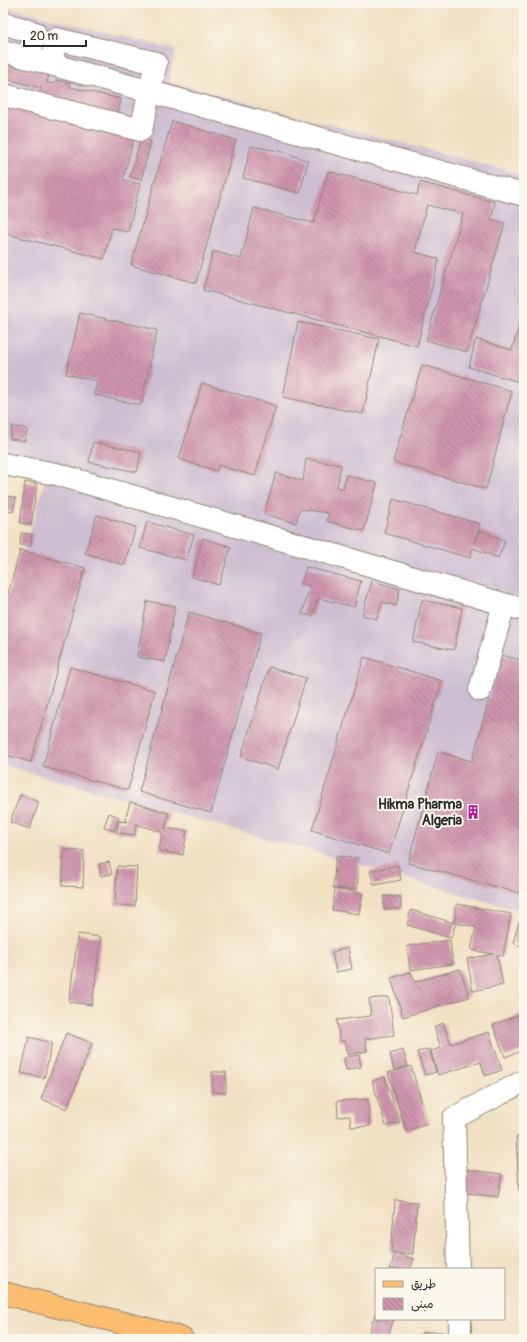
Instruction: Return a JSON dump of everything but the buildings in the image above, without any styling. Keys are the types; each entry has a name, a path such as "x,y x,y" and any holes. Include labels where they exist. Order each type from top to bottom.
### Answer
{"main road":[{"path":"3,1293 182,1339"}],"street":[{"path":"3,23 35,32 28,58"},
{"path":"3,95 141,130 156,63 56,39 51,64"},
{"path":"3,51 524,195"},
{"path":"3,464 56,474 514,607 480,690"},
{"path":"458,1268 454,1118 524,1081"},
{"path":"460,1320 460,1339"}],"shaded area":[{"path":"3,6 176,50 168,82 524,175 524,912 3,765 3,622 50,465 3,455"}],"place":[{"name":"Hikma Pharma Algeria","path":"473,812"}]}
